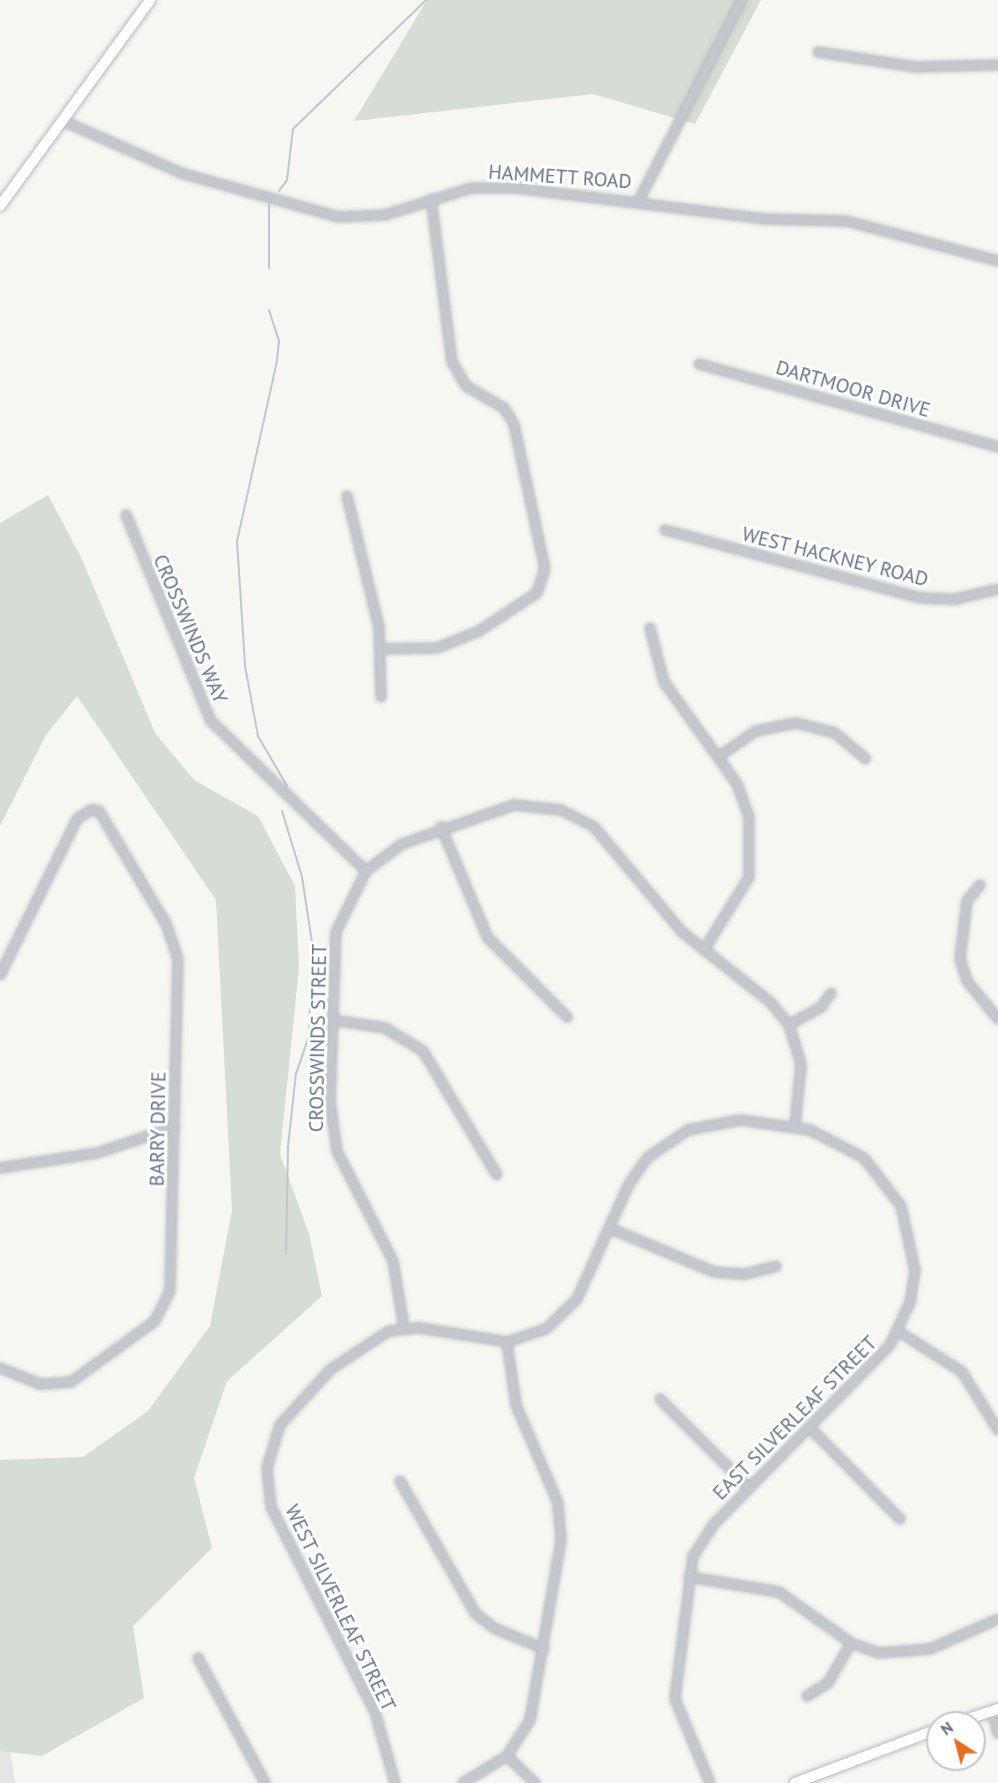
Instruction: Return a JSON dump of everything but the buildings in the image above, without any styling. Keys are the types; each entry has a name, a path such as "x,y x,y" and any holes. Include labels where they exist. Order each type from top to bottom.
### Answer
{"main road":[{"path":"0,206 150,0"},
{"path":"795,1783 926,1734"}],"street":[{"path":"639,200 742,0"},
{"path":"818,52 916,67 998,65"},
{"name":"HAMMETT ROAD","path":"63,121 184,174 329,215 376,216 431,199 488,187 639,200 764,219 846,221 998,261"},
{"path":"381,649 437,648 478,631 537,592 545,569 514,424 504,408 466,386 452,362 431,199"},
{"name":"DARTMOOR DRIVE","path":"699,364 998,447"},
{"path":"347,496 381,649 381,697"},
{"name":"CROSSWINDS WAY","path":"126,515 211,721 366,871"},
{"name":"WEST HACKNEY ROAD","path":"665,530 920,598 956,599 998,589"},
{"path":"650,628 664,682 718,757 746,805 752,857 741,897 704,950"},
{"path":"718,757 756,731 796,723 835,733 866,759"},
{"name":"CROSSWINDS STREET","path":"404,1328 393,1261 332,1137 332,1020 336,932 366,871 402,844 441,827 514,805 576,816 611,842 672,921 704,950 770,1002 789,1025 801,1064 795,1128"},
{"name":"BARRY DRIVE","path":"0,975 72,829 91,810 102,814 171,935 179,980 172,1277 159,1317 66,1384 33,1382 0,1368"},
{"path":"441,827 488,938 567,1017"},
{"path":"980,885 967,901 960,959 967,981 998,1019"},
{"path":"789,1025 821,1007 831,993"},
{"path":"332,1020 384,1028 423,1051 497,1175"},
{"name":"EAST SILVERLEAF STREET","path":"507,1342 546,1329 569,1310 640,1167 677,1135 728,1120 795,1128 859,1154 901,1206 915,1271 898,1331 880,1358 749,1488 697,1547 688,1577 675,1699 710,1783"},
{"path":"0,1168 97,1153 175,1127"},
{"path":"609,1228 714,1272 745,1274 776,1266"},
{"name":"WEST SILVERLEAF STREET","path":"395,1783 375,1712 279,1529 267,1479 276,1433 296,1401 364,1343 404,1328 507,1342"},
{"path":"898,1331 962,1372 998,1430"},
{"path":"462,1783 507,1756 533,1712 544,1649 561,1514 519,1418 507,1342"},
{"path":"660,1399 749,1488"},
{"path":"810,1428 900,1519"},
{"path":"400,1481 476,1614 494,1628 544,1649"},
{"path":"688,1577 779,1592 851,1643 878,1653 915,1653 968,1636 998,1619"},
{"path":"807,1696 828,1683 851,1643"},
{"path":"198,1658 265,1783"},
{"path":"995,1710 998,1732"},
{"path":"507,1756 535,1783"}],"shaded area":[{"path":"427,0 761,0 695,124 593,94 354,121"},
{"path":"48,495 81,557 155,733 194,780 258,816 295,886 299,967 280,1154 309,1234 322,1296 227,1381 194,1478 212,1548 133,1626 144,1698 42,1756 0,1751 0,1460 83,1457 148,1411 210,1326 232,1210 216,900 77,696 46,735 0,826 0,523"},
{"path":"0,1732 8,1735 15,1783 0,1783"}],"waterway":[{"path":"279,191 287,180 293,129 426,0"},
{"path":"269,205 269,268"},
{"path":"269,310 279,341 277,361 237,541 245,666 258,736 287,786"},
{"path":"282,811 302,877 312,942 309,1036 296,1073 288,1147 286,1253"}]}
